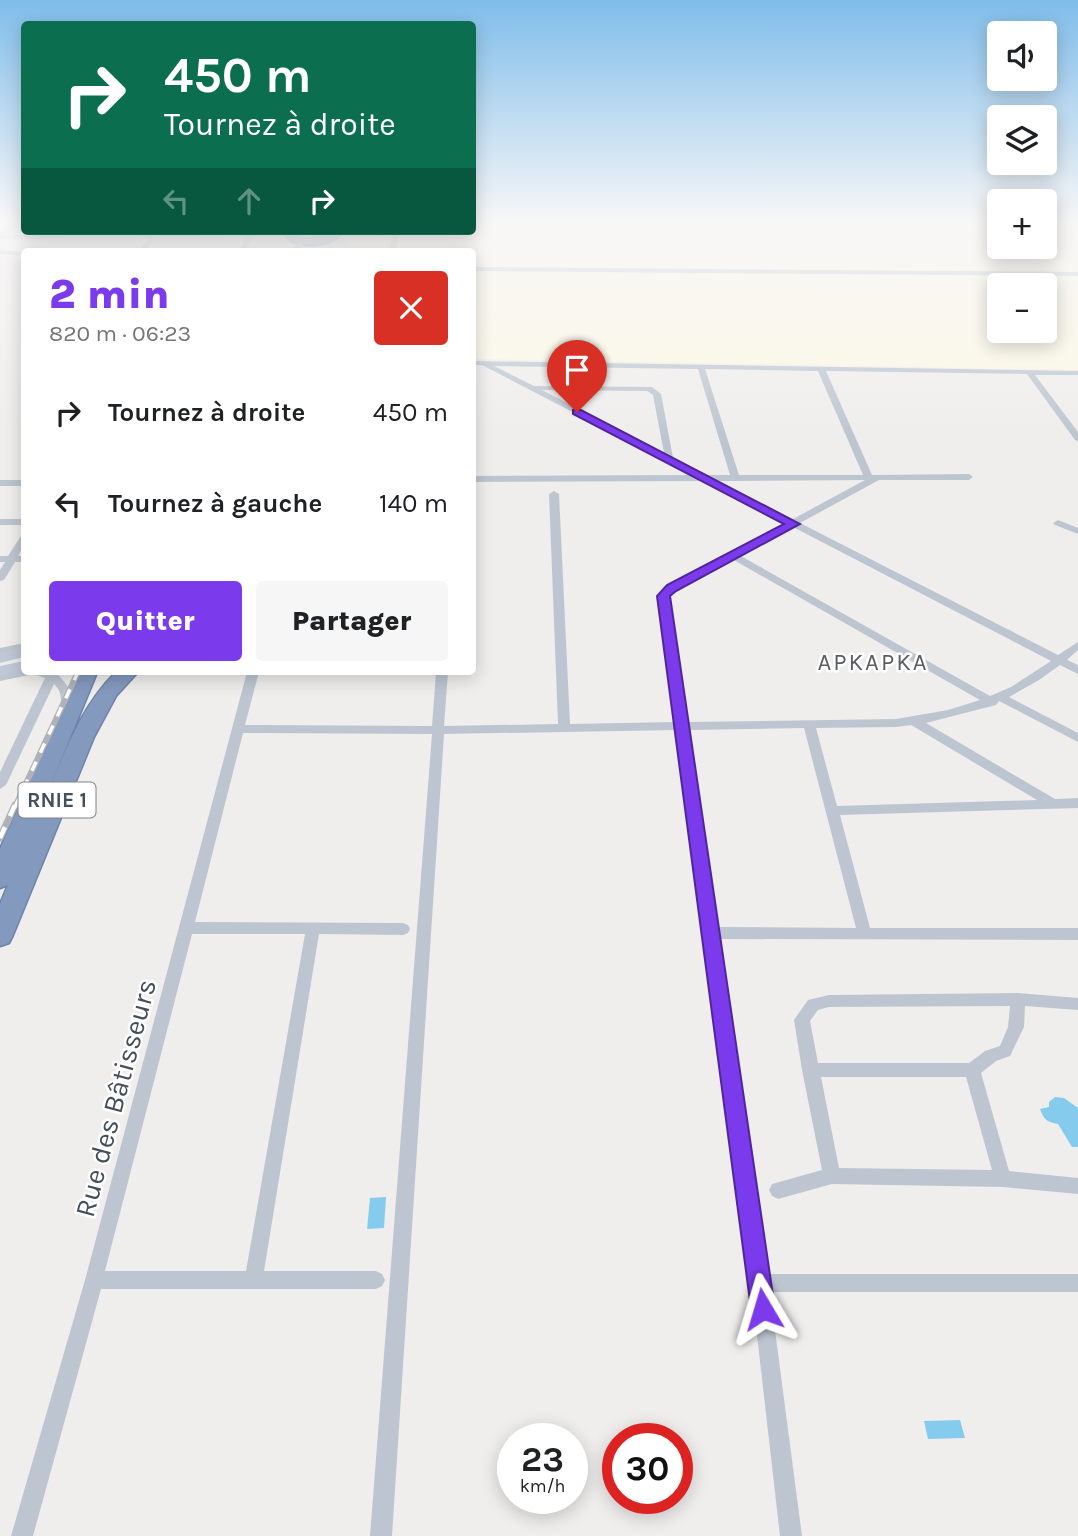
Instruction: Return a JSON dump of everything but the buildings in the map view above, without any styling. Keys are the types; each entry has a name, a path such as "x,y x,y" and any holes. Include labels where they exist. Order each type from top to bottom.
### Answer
{"highway":[{"name":"RNIE 1","path":"0,878 82,675"},
{"name":"RNIE 1","path":"87,675 101,678 117,675"},
{"name":"RNIE 1","path":"0,935 83,737 108,692 126,675"}],"street":[{"path":"478,363 1078,373"},
{"path":"478,363 1078,670"},
{"path":"701,367 734,478"},
{"path":"821,369 872,478"},
{"path":"1028,372 1078,438"},
{"path":"531,388 649,390 656,394 669,459"},
{"path":"791,1536 760,1283 663,596 671,588 793,524 872,478"},
{"path":"476,479 970,478"},
{"path":"0,483 21,483"},
{"path":"554,494 564,728"},
{"path":"0,522 21,522"},
{"path":"1058,523 1078,531"},
{"path":"0,578 21,543"},
{"path":"733,556 997,700 1078,738"},
{"path":"0,559 21,559"},
{"path":"238,729 437,730 914,721 954,715 997,700 1060,661 1078,645"},
{"path":"0,651 21,647"},
{"path":"0,659 21,653"},
{"path":"0,671 21,667"},
{"path":"0,677 21,673"},
{"path":"0,785 52,675 65,689 69,701 0,850"},
{"name":"Rue des Bâtisseurs","path":"22,1536 94,1279 252,675"},
{"path":"380,1536 442,675"},
{"path":"914,721 1052,803"},
{"path":"809,725 865,934"},
{"path":"832,811 1078,803"},
{"path":"254,1279 313,928"},
{"path":"186,929 403,929"},
{"path":"712,933 1078,934"},
{"path":"832,1176 802,1020 813,1005 829,1001 1018,999 1078,1004"},
{"path":"810,1070 972,1070 990,1056 1005,1051 1016,1027 1018,999"},
{"path":"972,1070 1003,1179"},
{"path":"778,1191 832,1176 1003,1179 1078,1186"},
{"path":"94,1279 376,1280"},
{"path":"760,1283 1078,1283"}],"shaded area":[{"path":"476,293 987,293 987,343 1057,343 1057,293 1078,293 1078,370 476,359"}],"water":[{"path":"1055,1097 1064,1098 1078,1108 1078,1147 1072,1147 1058,1124 1046,1120 1041,1113 1040,1109 1049,1107 1049,1102"},
{"path":"386,1197 384,1228 367,1229 370,1198"},
{"path":"960,1420 965,1438 928,1439 924,1421"}],"railway":[{"path":"15,807 77,675"},
{"path":"0,838 15,805"}],"district":[{"name":"APKAPKA","path":"873,662"}],"route":[{"path":"577,412 793,524 671,588 663,596 763,1309"}]}
